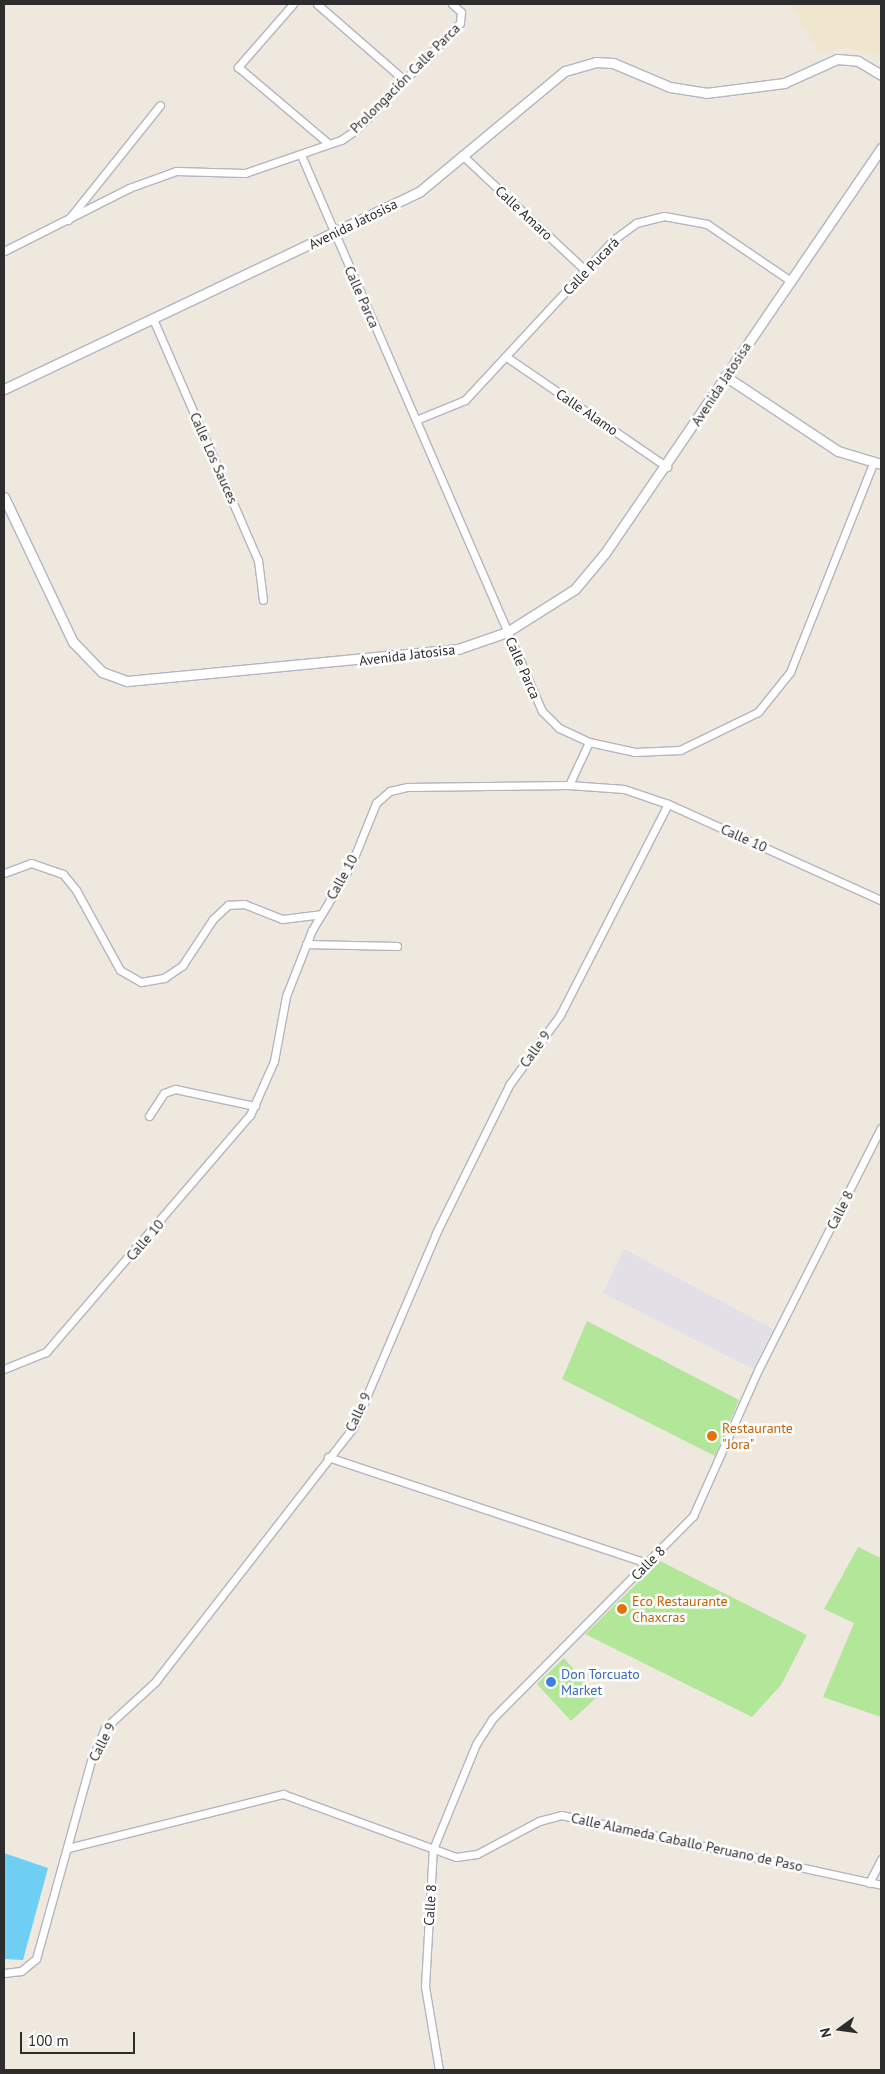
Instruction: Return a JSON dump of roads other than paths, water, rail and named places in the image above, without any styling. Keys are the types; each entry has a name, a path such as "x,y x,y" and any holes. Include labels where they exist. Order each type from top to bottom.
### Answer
{"street":[{"path":"293,4 238,67 329,144"},
{"path":"317,4 404,80"},
{"name":"Prolongación Calle Parca","path":"4,251 67,221 129,188 176,171 234,175 301,155 329,144 356,130 460,23 461,12 452,4"},
{"name":"Avenida Jatosisa","path":"4,389 419,192 557,76 596,62 613,63 670,87 706,93 784,83 837,59 858,61 881,75"},
{"path":"67,221 160,105"},
{"name":"Avenida Jatosisa","path":"4,497 73,642 102,672 128,681 458,649 507,632 575,589 667,467 725,376 880,152"},
{"name":"Calle Parca","path":"301,155 507,632 545,716 559,728 589,742 635,752 680,750 758,712 790,672 877,463"},
{"name":"Calle Amaro","path":"462,155 585,270"},
{"name":"Calle Pucará","path":"416,420 465,400 508,358 585,270 636,223 684,217 706,224 791,281"},
{"name":"Calle Los Sauces","path":"153,319 258,560 263,600"},
{"name":"Calle Alamo","path":"508,358 667,467"},
{"path":"725,376 838,451 877,463"},
{"path":"569,785 589,742"},
{"name":"Calle 10","path":"4,1369 46,1352 255,1106 274,1061 286,996 306,944 321,914 351,865 376,803 390,791 407,787 569,785 624,789 668,804 881,900"},
{"name":"Calle 9","path":"4,1973 29,1968 36,1959 91,1761 105,1728 154,1682 358,1417 436,1233 509,1084 560,1015 668,804"},
{"path":"4,873 31,863 62,874 76,890 120,970 141,982 164,978 182,966 213,919 228,905 244,904 282,919 321,914"},
{"path":"306,944 397,946"},
{"path":"149,1116 164,1093 175,1089 255,1106"},
{"name":"Calle 8","path":"439,2070 426,1986 433,1849 483,1731 649,1564 698,1506 759,1368 881,1128"},
{"path":"328,1458 649,1564"},
{"name":"Calle Alameda Caballo Peruano de Paso","path":"68,1848 283,1794 433,1849 467,1857 539,1821 561,1815 881,1885"},
{"path":"869,1882 881,1859"}],"water":[{"path":"4,1853 48,1868 23,1960 4,1959"}],"place":[{"name":"Restaurante \"Jora\"","path":"712,1436"},
{"name":"Eco Restaurante Chaxcras","path":"622,1609"},
{"name":"Don Torcuato Market","path":"551,1682"}]}
